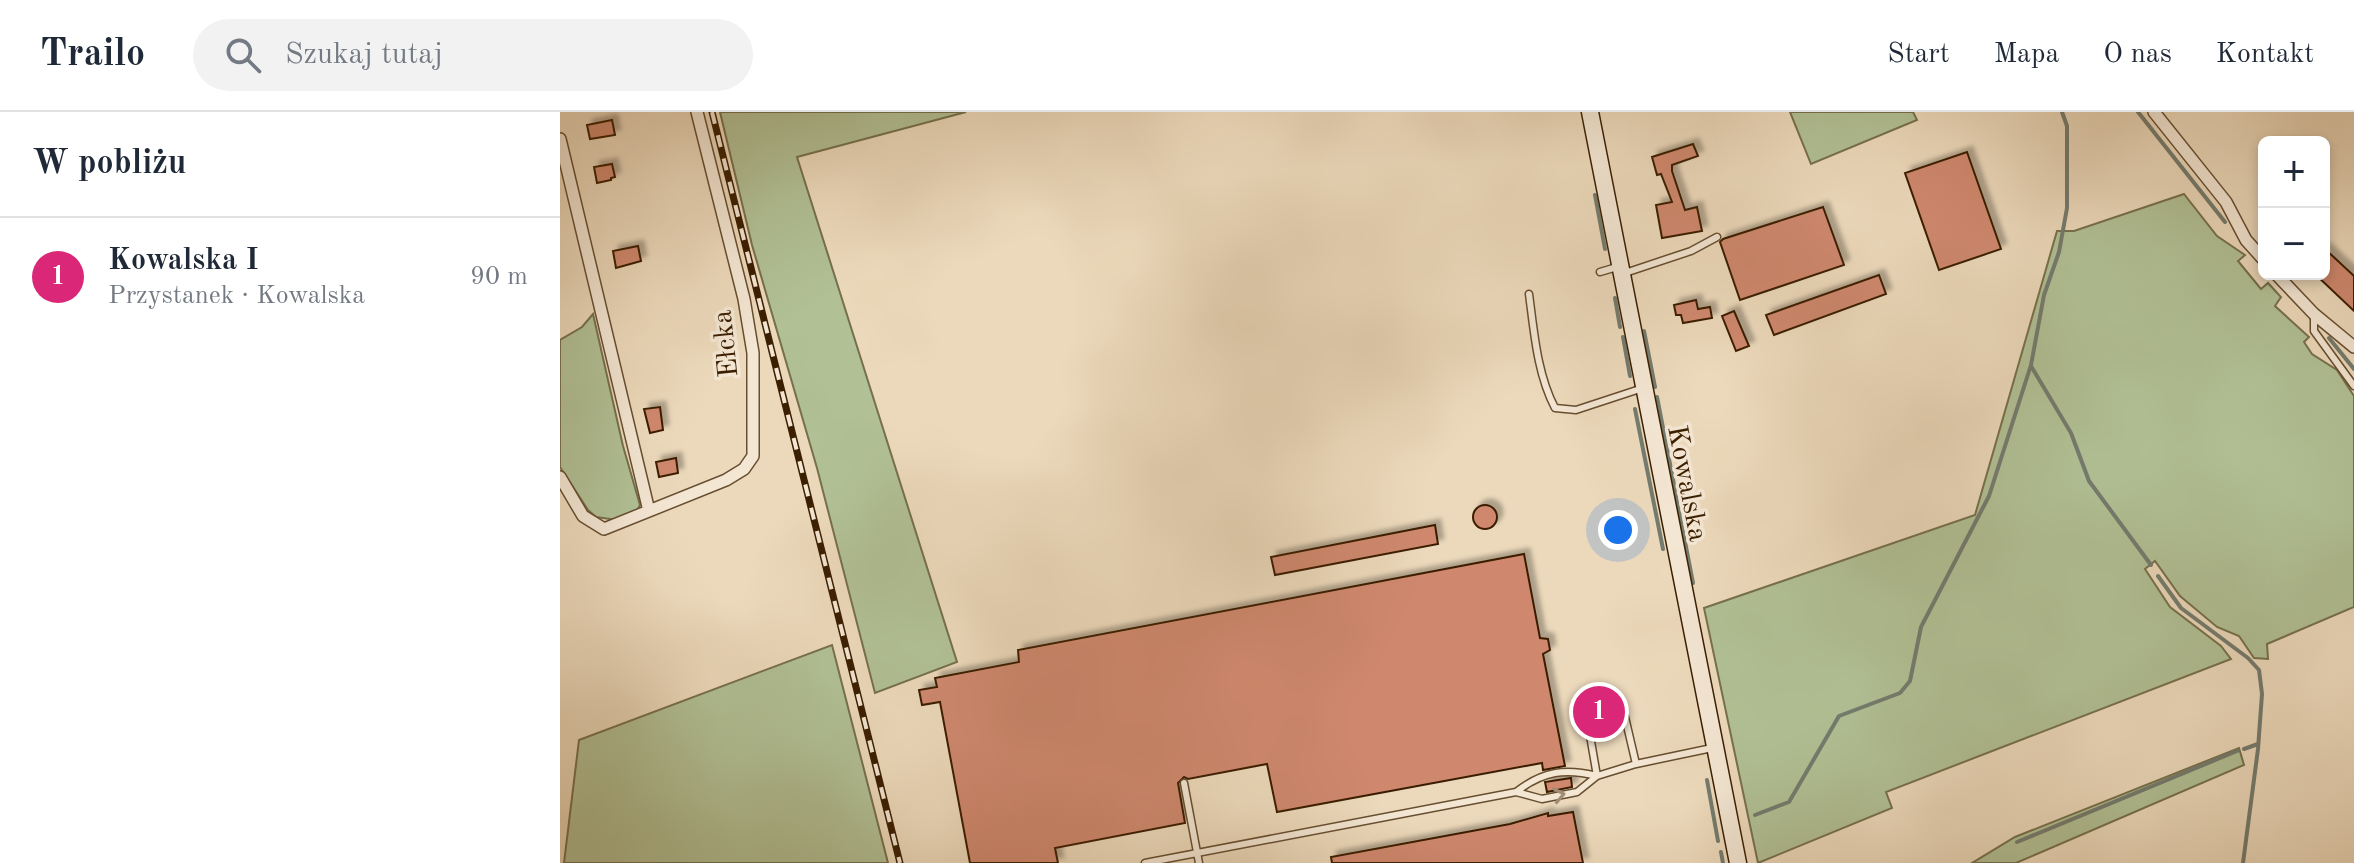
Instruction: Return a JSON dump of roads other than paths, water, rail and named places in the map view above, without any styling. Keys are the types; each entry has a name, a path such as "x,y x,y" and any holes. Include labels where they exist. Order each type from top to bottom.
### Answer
{"street":[{"name":"Ełcka","path":"560,477 583,516 597,527 611,528 726,480 744,469 753,456 753,353 744,299 697,112"},
{"name":"Kowalska","path":"1590,112 1738,863"},
{"path":"2154,112 2226,202 2246,240 2258,253"},
{"path":"560,139 649,511"},
{"path":"2282,280 2314,314 2354,347"}],"lane":[{"path":"1600,272 1622,270 1691,251 1717,237"},
{"path":"1529,294 1536,340 1555,408 1576,410 1644,388"},
{"path":"2314,314 2314,331 2354,386"},
{"path":"1597,776 1588,724 1625,717 1636,764"},
{"path":"1516,792 1542,799 1577,792 1597,776 1636,764 1716,748"},
{"path":"1145,863 1516,792 1539,777 1573,770 1597,776"},
{"path":"1184,783 1199,863"}],"waterway":[{"path":"1755,815 1789,802 1839,716 1900,693 1910,681 1921,627 1989,496 2031,365 2044,295 2059,252 2067,208 2067,126 2062,112"},
{"path":"2138,112 2225,222"},
{"path":"1595,195 1605,249"},
{"path":"1615,298 1620,327"},
{"path":"1644,331 1655,387"},
{"path":"1623,337 1630,376"},
{"path":"2329,338 2354,369"},
{"path":"2031,366 2071,433 2089,481 2151,565"},
{"path":"1657,397 1693,583"},
{"path":"1635,409 1663,549"},
{"path":"2158,576 2181,608 2248,658 2259,670 2262,694 2258,749 2243,863"},
{"path":"2244,749 2258,744"},
{"path":"2017,842 2237,751"},
{"path":"1707,780 1718,841"},
{"path":"1721,852 1723,863"}],"railway":[{"path":"712,112 900,863"}],"place":[{"name":"Kowalska I","path":"1599,712"}]}
